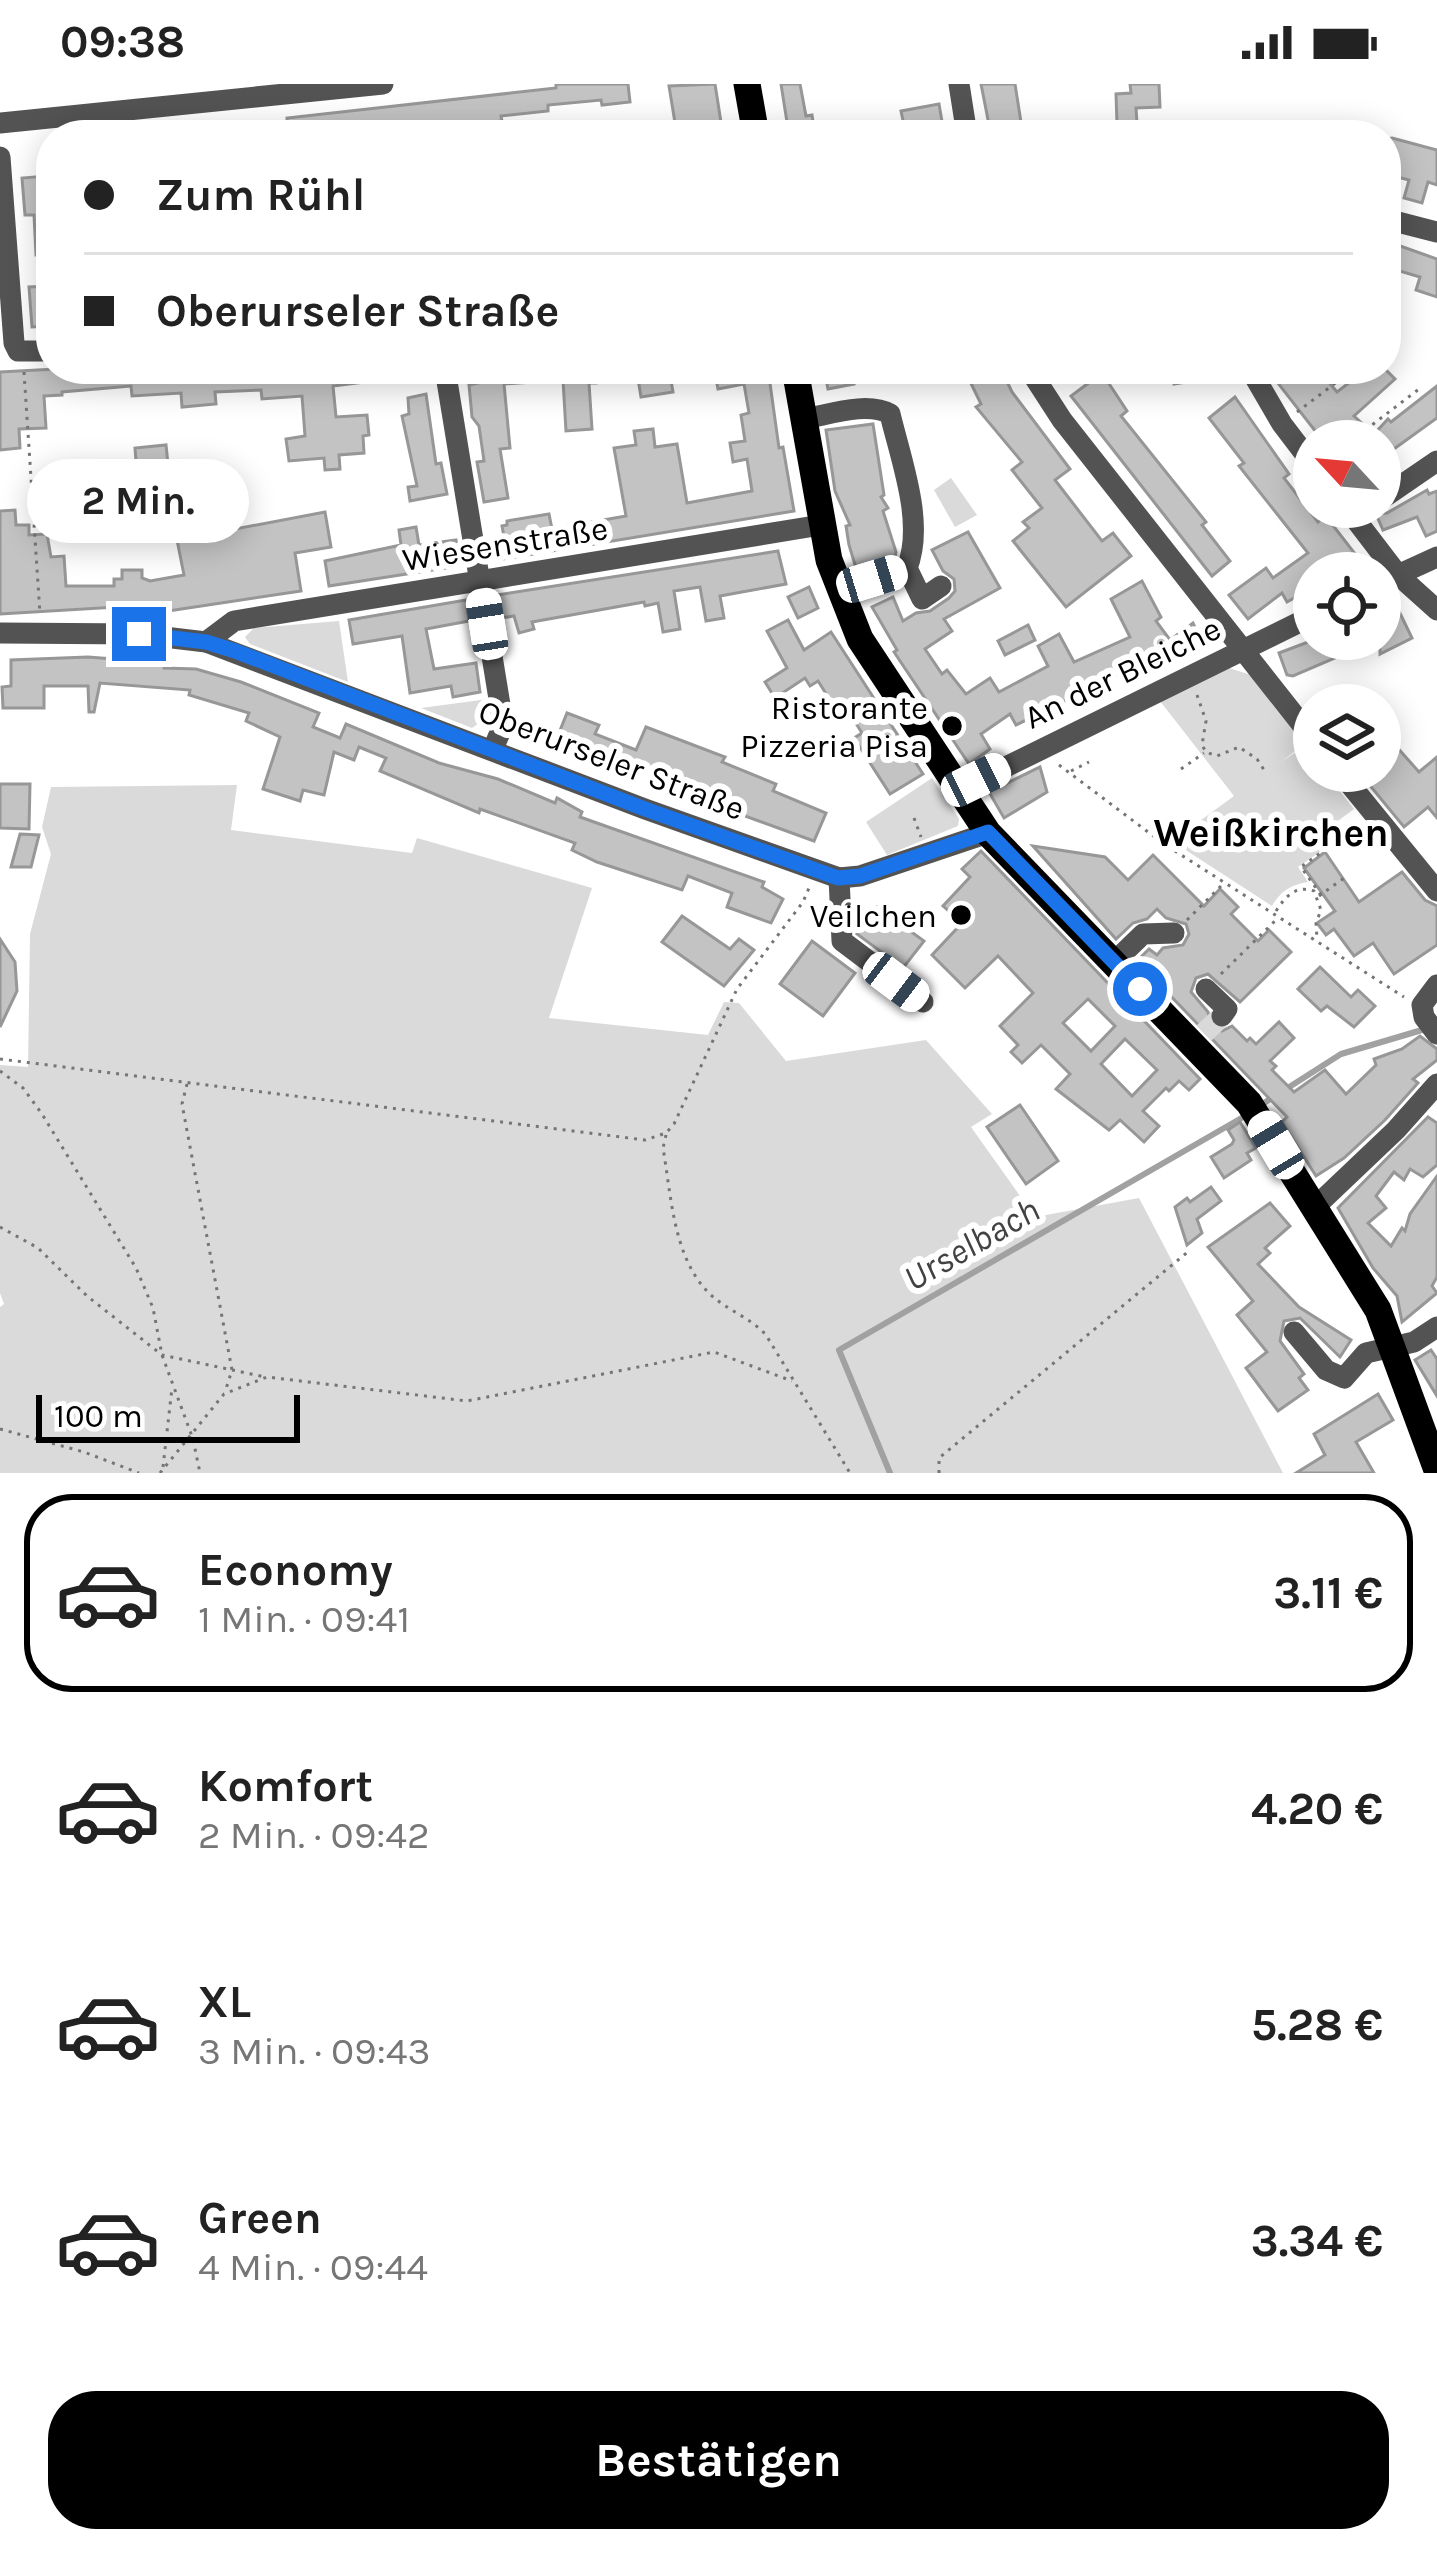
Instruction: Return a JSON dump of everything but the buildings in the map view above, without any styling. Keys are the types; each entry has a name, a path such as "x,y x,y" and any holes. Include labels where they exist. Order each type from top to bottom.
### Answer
{"main road":[{"path":"747,84 753,120"},
{"path":"796,384 821,525 838,590 860,639 988,832 1113,963 1199,1037 1250,1103 1369,1294 1437,1470"}],"street":[{"path":"0,123 383,84"},
{"path":"958,84 964,120"},
{"path":"0,158 14,344 18,351 36,352"},
{"path":"1401,223 1437,232"},
{"path":"447,384 501,711 501,730 493,749"},
{"path":"1039,384 1293,714"},
{"path":"1259,384 1293,438"},
{"path":"802,419 872,408 890,414 909,495 914,551 907,568 922,599 941,586"},
{"path":"1401,483 1437,461"},
{"name":"Wiesenstraße","path":"206,642 234,621 821,525"},
{"path":"1401,574 1437,557"},
{"path":"838,590 907,568"},
{"path":"1401,587 1437,610"},
{"name":"An der Bleiche","path":"959,790 1293,625"},
{"name":"Oberurseler Straße","path":"0,633 165,635 206,642 827,875"},
{"path":"1356,792 1437,891"},
{"path":"923,1002 842,941 827,875 860,876 988,832"},
{"path":"1113,963 1143,934 1174,933"},
{"path":"1437,985 1422,1005 1424,1017 1437,1034"},
{"path":"1206,989 1227,1010 1222,1016"},
{"path":"1316,1207 1437,1084"},
{"path":"1294,1332 1327,1370 1344,1378 1366,1353 1414,1342 1437,1327"}],"path":[{"path":"25,352 41,632"},
{"path":"1282,424 1334,384"},
{"path":"1378,420 1419,389"},
{"path":"1187,678 1206,722 1202,745 1206,752 1217,756 1239,747 1267,773"},
{"path":"1039,749 1164,844 1422,1005"},
{"path":"1181,769 1206,752"},
{"path":"1069,773 1089,762"},
{"path":"1317,940 1319,896 1301,867 1374,814"},
{"path":"1161,819 1164,844"},
{"path":"0,1059 645,1140 666,1133 674,1124 737,989 827,875"},
{"path":"1319,896 1344,878"},
{"path":"1174,933 1224,883"},
{"path":"1206,989 1298,889 1319,896"},
{"path":"0,1071 23,1088 42,1114 136,1268 153,1308 162,1355 200,1473"},
{"path":"160,1473 224,1394 232,1370 182,1104 187,1084"},
{"path":"666,1133 663,1148 680,1243 707,1292 756,1323 850,1473"},
{"path":"0,1227 38,1248 88,1296 162,1355 267,1378 467,1401 714,1352 792,1381"},
{"path":"939,1473 939,1458 1189,1250"},
{"path":"224,1394 267,1378"},
{"path":"160,1473 167,1457 173,1384"},
{"path":"0,1429 139,1473"}],"shaded area":[{"path":"951,478 977,515 955,527 934,490"},
{"path":"339,621 348,682 250,644 245,637 254,628"},
{"path":"1229,668 1251,675 1293,730 1293,753 1281,762 1293,754 1293,792 1341,792 1354,809 1316,837 1324,849 1298,867 1308,882 1287,890 1272,906 1178,845 1186,840 1182,834 1234,796 1160,701"},
{"path":"488,699 488,717 472,728 421,708"},
{"path":"932,778 959,819 958,826 887,855 866,822"},
{"path":"237,785 231,830 412,853 417,838 592,888 549,1018 708,1035 724,1002 739,1003 786,1061 926,1040 992,1114 971,1127 1035,1217 1139,1198 1283,1473 0,1473 0,1307 4,1304 0,1293 0,1065 28,1067 30,934 51,854 42,827 51,787"}],"waterway":[{"name":"Urselbach","path":"1264,1103 1341,1054 1422,1030"},
{"name":"Urselbach","path":"890,1473 839,1350 1245,1116"}],"tunnel":[{"path":"1204,1033 1222,1016"}],"place":[{"name":"Ristorante Pizzeria Pisa","path":"952,726"},
{"name":"Veilchen","path":"961,915"}],"district":[{"name":"Weißkirchen","path":"1271,832"}],"route":[{"path":"139,634 206,642 235,651 838,878 860,876 988,832 1012,862 1140,989"}]}
